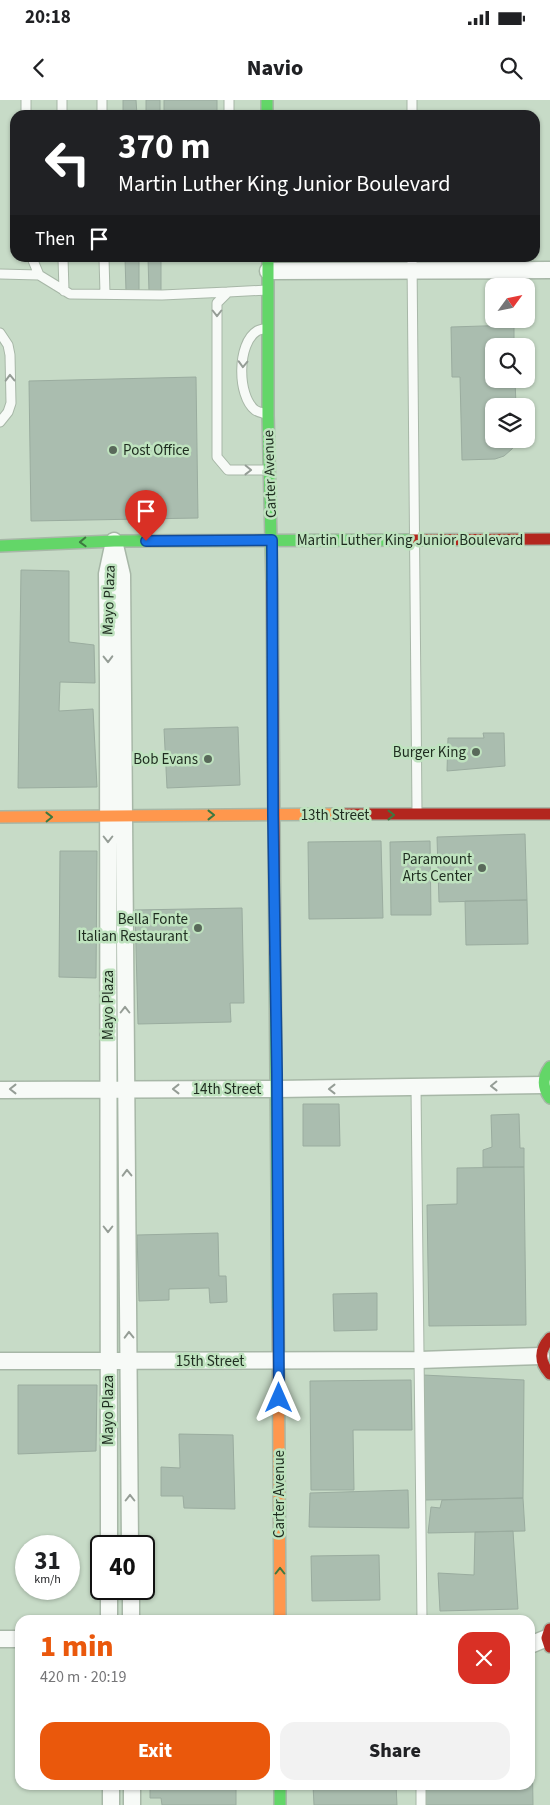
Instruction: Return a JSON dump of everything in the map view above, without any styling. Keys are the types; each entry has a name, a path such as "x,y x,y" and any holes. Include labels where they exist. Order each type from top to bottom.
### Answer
{"street":[{"path":"268,264 412,264 550,270"},
{"name":"Carter Avenue","path":"268,264 268,415 272,540 273,816 277,1090 280,1615"},
{"name":"Martin Luther King Junior Boulevard","path":"0,546 114,541 550,539"},
{"name":"Mayo Plaza","path":"109,1535 108,1089 122,575 114,541"},
{"name":"13th Street","path":"0,817 550,814"},
{"name":"Mayo Plaza","path":"116,815 126,1089 130,1535"},
{"path":"548,1095 543,1078 550,1067"},
{"name":"14th Street","path":"0,1090 416,1088 548,1095"},
{"path":"550,1337 544,1344 541,1356 544,1367 550,1375"},
{"name":"15th Street","path":"0,1361 419,1360 541,1356"},
{"path":"109,1600 109,1615"},
{"path":"130,1600 131,1615"},
{"path":"535,1643 549,1638"},
{"path":"0,1639 15,1639"},
{"path":"111,1790 111,1805"},
{"path":"132,1790 132,1805"},
{"path":"280,1790 280,1805"}],"lane":[{"path":"33,262 38,275"},
{"path":"63,262 64,291"},
{"path":"104,262 105,294"},
{"path":"412,264 417,815"},
{"path":"0,274 38,275 70,294 162,295 268,290"},
{"path":"228,292 217,303 217,457 228,470 270,470"},
{"path":"268,328 257,331 251,338 243,354 242,365 243,386 246,395 256,410 268,415"},
{"path":"0,333 8,345 10,355 11,403 8,412 0,422"},
{"path":"416,1088 422,1615"},
{"path":"421,1790 421,1805"}],"building":[{"path":"123,100 136,100 137,110 123,110"},
{"path":"146,100 160,100 160,110 146,110"},
{"path":"164,100 217,100 217,110 164,110"},
{"path":"125,262 139,262 139,292 126,291"},
{"path":"148,262 161,262 161,294 149,292"},
{"path":"485,326 485,328 514,328 514,338 485,338 485,388 515,388 516,398 485,398 485,448 513,448 504,456 495,459 462,460 460,377 452,377 451,327"},
{"name":"Post Office","path":"196,377 198,518 31,521 29,381"},
{"path":"21,570 69,571 69,642 94,645 95,683 60,682 59,711 93,709 97,787 18,788"},
{"path":"238,727 240,785 167,788 164,729"},
{"name":"Burger King","path":"483,733 504,733 505,766 447,771 448,738 484,738"},
{"name":"Paramount Arts Center","path":"525,834 527,900 439,902 437,837"},
{"path":"381,841 383,918 309,919 308,842"},
{"path":"430,841 431,915 391,915 390,842"},
{"path":"60,851 97,851 96,978 59,977"},
{"path":"527,900 528,944 466,945 465,901"},
{"path":"242,908 244,1003 230,1003 231,1022 138,1024 135,910"},
{"path":"303,1104 339,1104 340,1146 303,1146"},
{"path":"519,1114 520,1148 524,1148 524,1167 483,1167 483,1150 492,1147 491,1115"},
{"path":"524,1167 526,1325 429,1326 427,1205 457,1204 457,1168"},
{"path":"218,1233 219,1276 226,1276 227,1302 210,1303 209,1288 169,1289 169,1300 139,1301 137,1235"},
{"path":"377,1293 377,1330 334,1331 333,1294"},
{"path":"423,1375 524,1380 523,1498 425,1500"},
{"path":"411,1380 412,1430 353,1430 354,1490 311,1490 310,1381"},
{"path":"18,1385 97,1385 96,1451 18,1454"},
{"path":"179,1434 233,1435 235,1509 184,1508 183,1496 161,1496 161,1467 180,1468"},
{"path":"408,1490 409,1528 309,1527 310,1493"},
{"path":"523,1498 525,1531 428,1533 431,1507 440,1508 442,1500"},
{"path":"513,1531 518,1609 440,1611 438,1573 474,1575 475,1532"},
{"path":"379,1555 380,1600 312,1601 311,1556"},
{"path":"150,1790 236,1790 236,1805 162,1805 161,1798 150,1798"},
{"path":"313,1790 396,1790 397,1805 314,1805"},
{"path":"425,1790 533,1790 533,1805 425,1805"}],"traffic: fast":[{"path":"267,100 267,110"},
{"path":"268,262 268,415 272,582"},
{"path":"0,546 114,541 411,540"},
{"path":"275,954 278,1310"},
{"path":"550,1067 544,1082 550,1098"},
{"path":"280,1790 280,1805"}],"traffic: slow":[{"path":"0,817 343,814"},
{"path":"278,1310 280,1615"}],"traffic: jam":[{"path":"411,540 550,539"},
{"path":"272,582 275,954"},
{"path":"343,814 550,814"},
{"path":"550,1338 542,1352 542,1360 550,1374"},
{"path":"550,1629 547,1638 550,1647"}],"place":[{"name":"Post Office","path":"113,450"},
{"name":"Burger King","path":"476,752"},
{"name":"Bob Evans","path":"208,759"},
{"name":"Paramount Arts Center","path":"482,868"},
{"name":"Bella Fonte Italian Restaurant","path":"198,928"}],"route":[{"path":"146,541 272,540 279,1398"}]}
